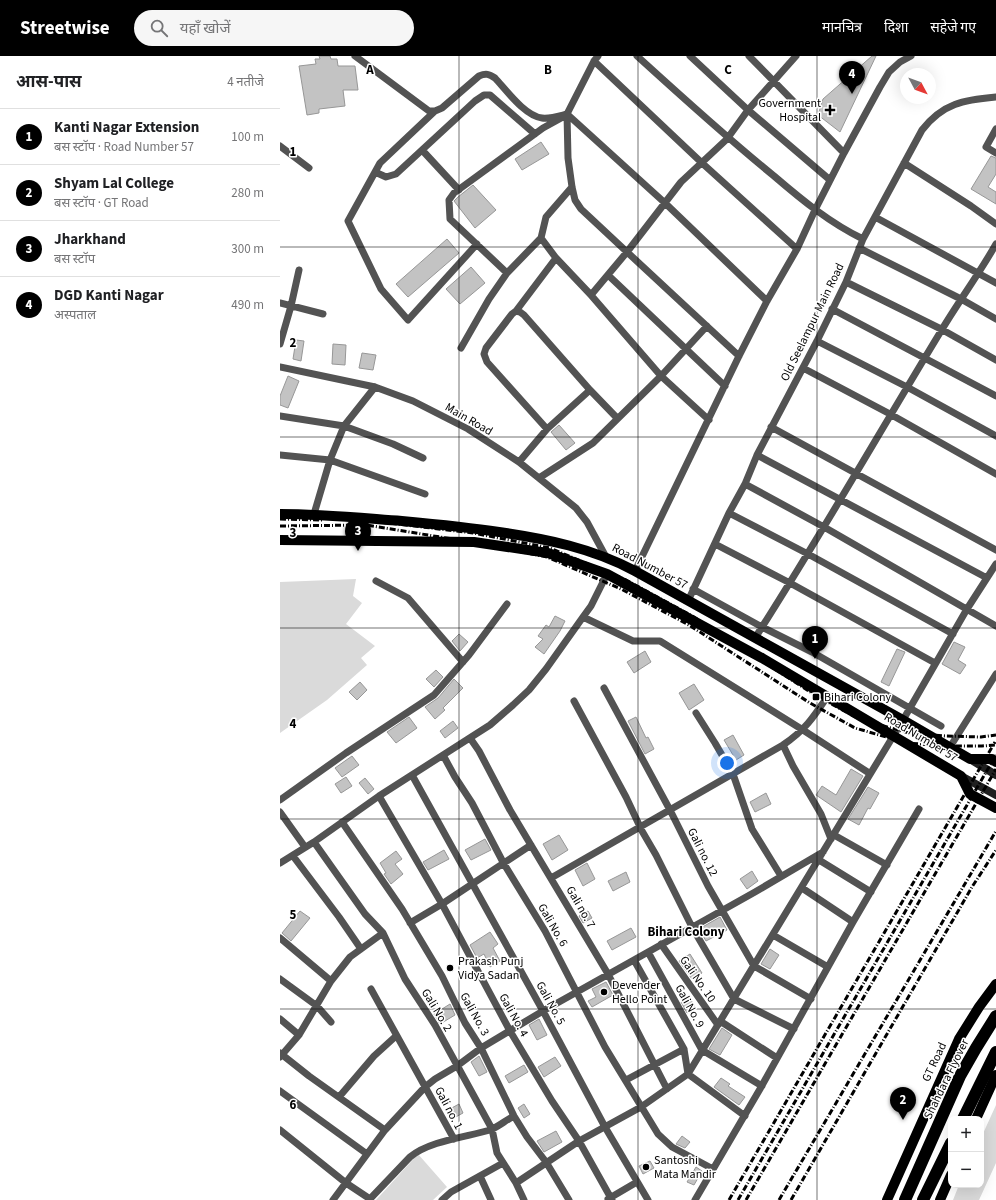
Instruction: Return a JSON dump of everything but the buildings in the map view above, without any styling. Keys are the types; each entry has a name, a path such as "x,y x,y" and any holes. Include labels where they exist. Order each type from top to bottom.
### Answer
{"highway":[{"name":"Shahdara Flyover","path":"905,1200 960,1076 996,1016"},
{"path":"964,1116 996,1052"},
{"path":"923,1200 948,1149"}],"main road":[{"name":"Road Number 57","path":"280,514 314,514 448,525 537,538 590,551 635,571 903,720 970,759"},
{"name":"Road Number 57","path":"280,540 474,542 548,553 607,574 762,658 961,776"},
{"path":"970,759 992,760 996,762"},
{"path":"970,759 996,775"},
{"path":"961,776 996,795"},
{"path":"961,776 970,794 996,808"},
{"name":"GT Road","path":"887,1200 959,1039 979,1007 996,984"},
{"path":"977,1116 996,1075"},
{"path":"940,1200 948,1182"}],"street":[{"path":"355,56 429,111 435,112"},
{"path":"637,56 728,139 815,210 862,240"},
{"path":"690,56 748,110 830,180"},
{"path":"749,56 844,153"},
{"path":"590,294 591,295 627,252 681,182 728,139 748,110 796,56"},
{"path":"635,571 739,356 796,249 844,153 889,72 900,62 911,56"},
{"path":"739,356 581,209 575,200 568,158 567,114 596,59 702,163 796,249"},
{"path":"477,244 408,320 381,289 348,221 380,163 435,112 442,108 479,76 490,74 526,111 534,116 543,118 567,114"},
{"path":"375,172 386,177 396,174 475,101 484,95 490,95 535,134"},
{"name":"Old Seelampur Main Road","path":"688,601 771,427 817,341 846,282 862,240 922,130 941,110 959,103 996,97"},
{"path":"507,273 450,219 449,200 454,193 535,134 567,114"},
{"path":"567,114 666,203 767,301"},
{"path":"996,129 986,147 996,153"},
{"path":"280,146 309,168"},
{"path":"422,150 459,190"},
{"path":"904,164 971,206 996,224"},
{"path":"461,348 488,299 507,273 541,238 546,217 572,187"},
{"path":"875,217 996,283"},
{"path":"541,238 556,258 590,294 661,376 709,420"},
{"path":"755,638 808,554 941,330 979,273 996,244"},
{"path":"859,248 961,299 996,319"},
{"path":"547,429 484,358 484,354 486,348 556,258"},
{"path":"280,344 291,306 299,270"},
{"path":"608,275 725,386"},
{"path":"846,282 941,330 996,360"},
{"path":"280,303 324,314"},
{"path":"832,309 996,396"},
{"path":"516,311 524,315 590,390 618,418"},
{"path":"539,478 593,443 661,376 707,326"},
{"path":"817,341 907,387 996,436"},
{"name":"Main Road","path":"280,367 375,387 413,401 468,429 519,462 576,508 587,522 606,557"},
{"path":"802,368 890,414 996,474"},
{"path":"314,514 330,460 344,426 375,387"},
{"path":"519,462 547,429 590,390"},
{"path":"280,416 344,426 393,444 423,458"},
{"path":"771,427 856,472 996,550"},
{"path":"280,455 330,460 425,494"},
{"path":"757,456 987,578"},
{"path":"745,484 824,527 996,626"},
{"path":"729,513 808,554 953,634"},
{"path":"715,544 790,583 934,664"},
{"path":"516,1183 579,1141 641,1107 688,1074 824,852 903,720 934,664 996,564"},
{"path":"281,861 293,856 379,796 490,726 529,690 591,606 607,574"},
{"path":"376,581 408,598 463,662"},
{"path":"693,589 762,627 812,652 941,726"},
{"path":"280,800 346,753 434,695 463,662 507,604"},
{"path":"583,617 634,641 660,641 870,773"},
{"path":"950,747 996,674"},
{"name":"Gali no. 12","path":"604,688 670,810 688,848 754,966"},
{"path":"551,878 783,745 798,735 810,723 827,697"},
{"path":"574,701 661,864 692,927 734,999 794,1029"},
{"path":"696,713 733,774 752,829 781,876"},
{"name":"Gali no. 7","path":"470,738 479,751 510,810 608,974 667,1089"},
{"path":"783,745 793,766 833,837 887,865"},
{"name":"Gali No. 6","path":"443,755 454,777 472,803 504,864 545,931 605,1047 658,1134 665,1142 677,1150 713,1169"},
{"name":"Gali No. 5","path":"412,775 606,1127 648,1200"},
{"name":"Gali No. 4","path":"379,796 442,904 510,1031 552,1101 579,1141 610,1199"},
{"path":"695,1200 745,1116 853,922 919,809"},
{"path":"280,812 306,847"},
{"name":"Gali No. 3","path":"342,822 410,923 442,976 465,1023 496,1075 514,1116 570,1200"},
{"name":"Gali No. 2","path":"314,842 365,914 383,933 406,979 435,1025 492,1130 497,1152 516,1183 524,1200"},
{"path":"410,923 442,904 531,845"},
{"path":"334,1200 385,1130 425,1087 435,1079 457,1066 481,1048 543,1011 824,852"},
{"path":"293,856 361,948"},
{"path":"819,860 871,892"},
{"path":"802,888 853,922"},
{"path":"383,933 350,957 330,981 300,1035 281,1054 309,1076 385,1130"},
{"path":"773,935 828,967"},
{"path":"280,938 330,981"},
{"name":"Gali No. 10","path":"661,944 719,1023"},
{"name":"Gali No. 9","path":"648,952 702,1050"},
{"path":"634,960 684,1049 688,1074 745,1116"},
{"path":"754,966 811,999"},
{"path":"280,979 317,1006 331,1022"},
{"name":"Gali no. 1","path":"371,989 454,1139"},
{"path":"280,1019 300,1035"},
{"path":"719,1023 777,1058"},
{"path":"339,1097 374,1056 396,1036"},
{"path":"626,1080 684,1049"},
{"path":"702,1050 762,1086"},
{"path":"280,1091 367,1154"},
{"path":"280,1130 369,1200 417,1151 454,1139 492,1130 514,1116"},
{"path":"442,1200 451,1192 503,1163"},
{"path":"480,1176 491,1200"},
{"path":"610,1199 637,1182"}],"shaded area":[{"path":"356,579 353,596 362,603 346,624 375,646 361,658 367,665 327,700 280,733 280,582"},
{"path":"996,1105 996,1163 979,1200 953,1200 958,1188 984,1188 984,1131"},
{"path":"418,1154 447,1187 433,1200 376,1200"}],"railway":[{"path":"280,519 324,520"},
{"path":"380,522 473,533 550,548 626,580 694,617 815,695 859,719 909,733 981,737 996,735"},
{"path":"280,526 366,525 471,542 547,557 621,589 689,625 810,703 855,728 907,743 945,746 996,745"},
{"path":"729,1200 995,742"},
{"path":"738,1200 996,755"},
{"path":"746,1200 996,769"},
{"path":"779,1200 996,831"},
{"path":"791,1200 972,887 996,850"}],"place":[{"name":"DGD Kanti Nagar","path":"852,94"},
{"name":"Government Hospital","path":"830,110"},
{"name":"Jharkhand","path":"358,551"},
{"name":"Kanti Nagar Extension","path":"815,659"},
{"name":"Bihari Colony","path":"816,697"},
{"name":"Prakash Punj Vidya Sadan","path":"450,968"},
{"name":"Devender Hello Point","path":"604,992"},
{"name":"Shyam Lal College","path":"903,1120"},
{"name":"Santoshi Mata Mandir","path":"646,1167"}],"district":[{"name":"Bihari Colony","path":"686,931"}]}
